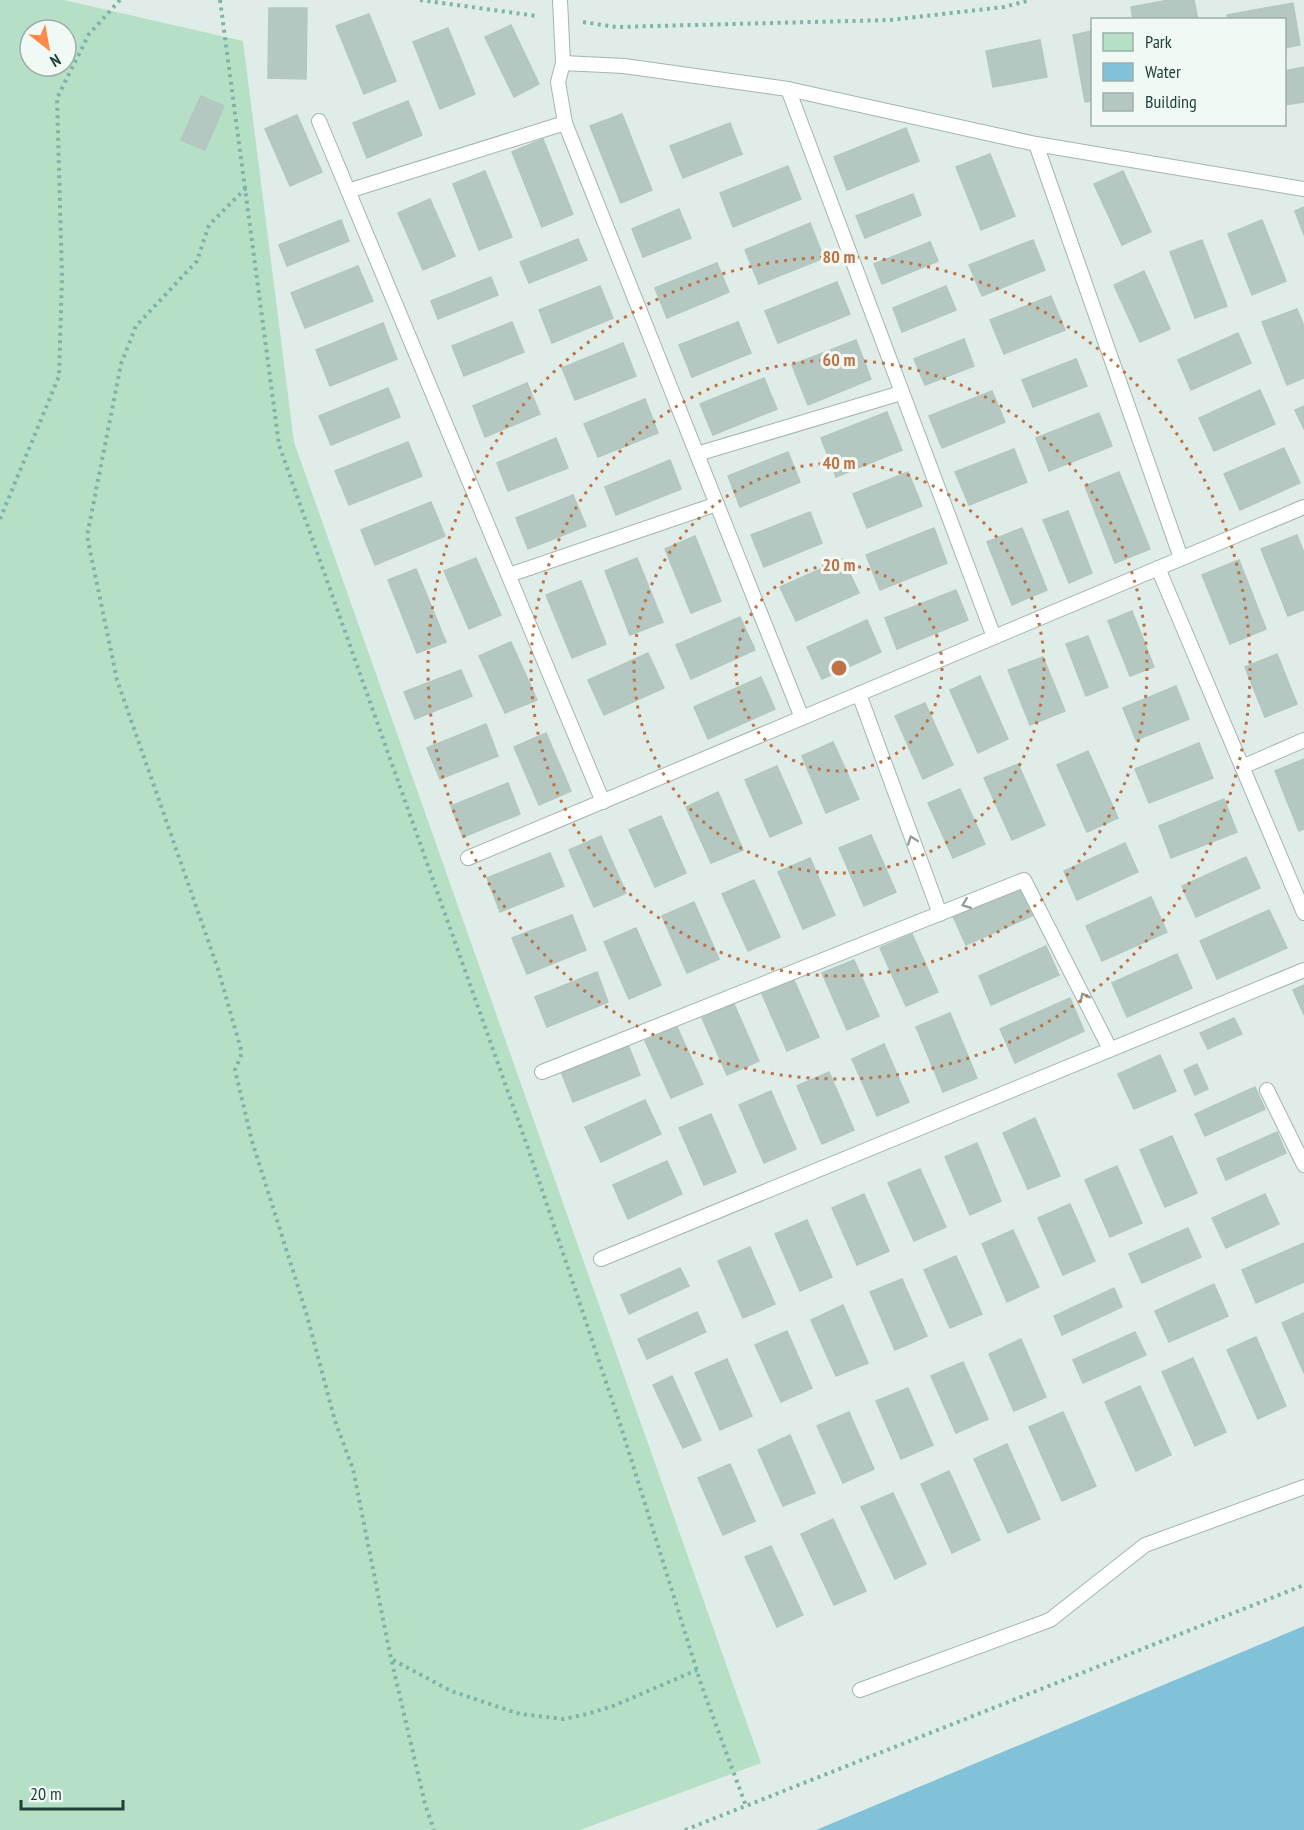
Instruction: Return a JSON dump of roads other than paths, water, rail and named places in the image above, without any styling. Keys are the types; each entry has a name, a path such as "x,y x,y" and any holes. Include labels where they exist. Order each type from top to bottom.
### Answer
{"lane":[{"path":"560,0 563,63 558,82 565,123 802,718"},
{"path":"563,63 624,66 788,89 1036,144 1304,189"},
{"path":"788,89 994,637"},
{"path":"319,121 603,802"},
{"path":"348,191 565,123"},
{"path":"1036,144 1181,558"},
{"path":"697,454 901,393"},
{"path":"508,575 717,504"},
{"path":"468,858 1304,507"},
{"path":"1158,568 1304,914"},
{"path":"859,694 940,915"},
{"path":"1242,767 1304,740"},
{"path":"542,1072 1024,880 1110,1049"},
{"path":"601,1259 1304,970"},
{"path":"1267,1090 1304,1165"},
{"path":"860,1690 1050,1620 1145,1545 1304,1487"}],"water":[{"path":"1304,1626 1304,1830 816,1830"}]}
